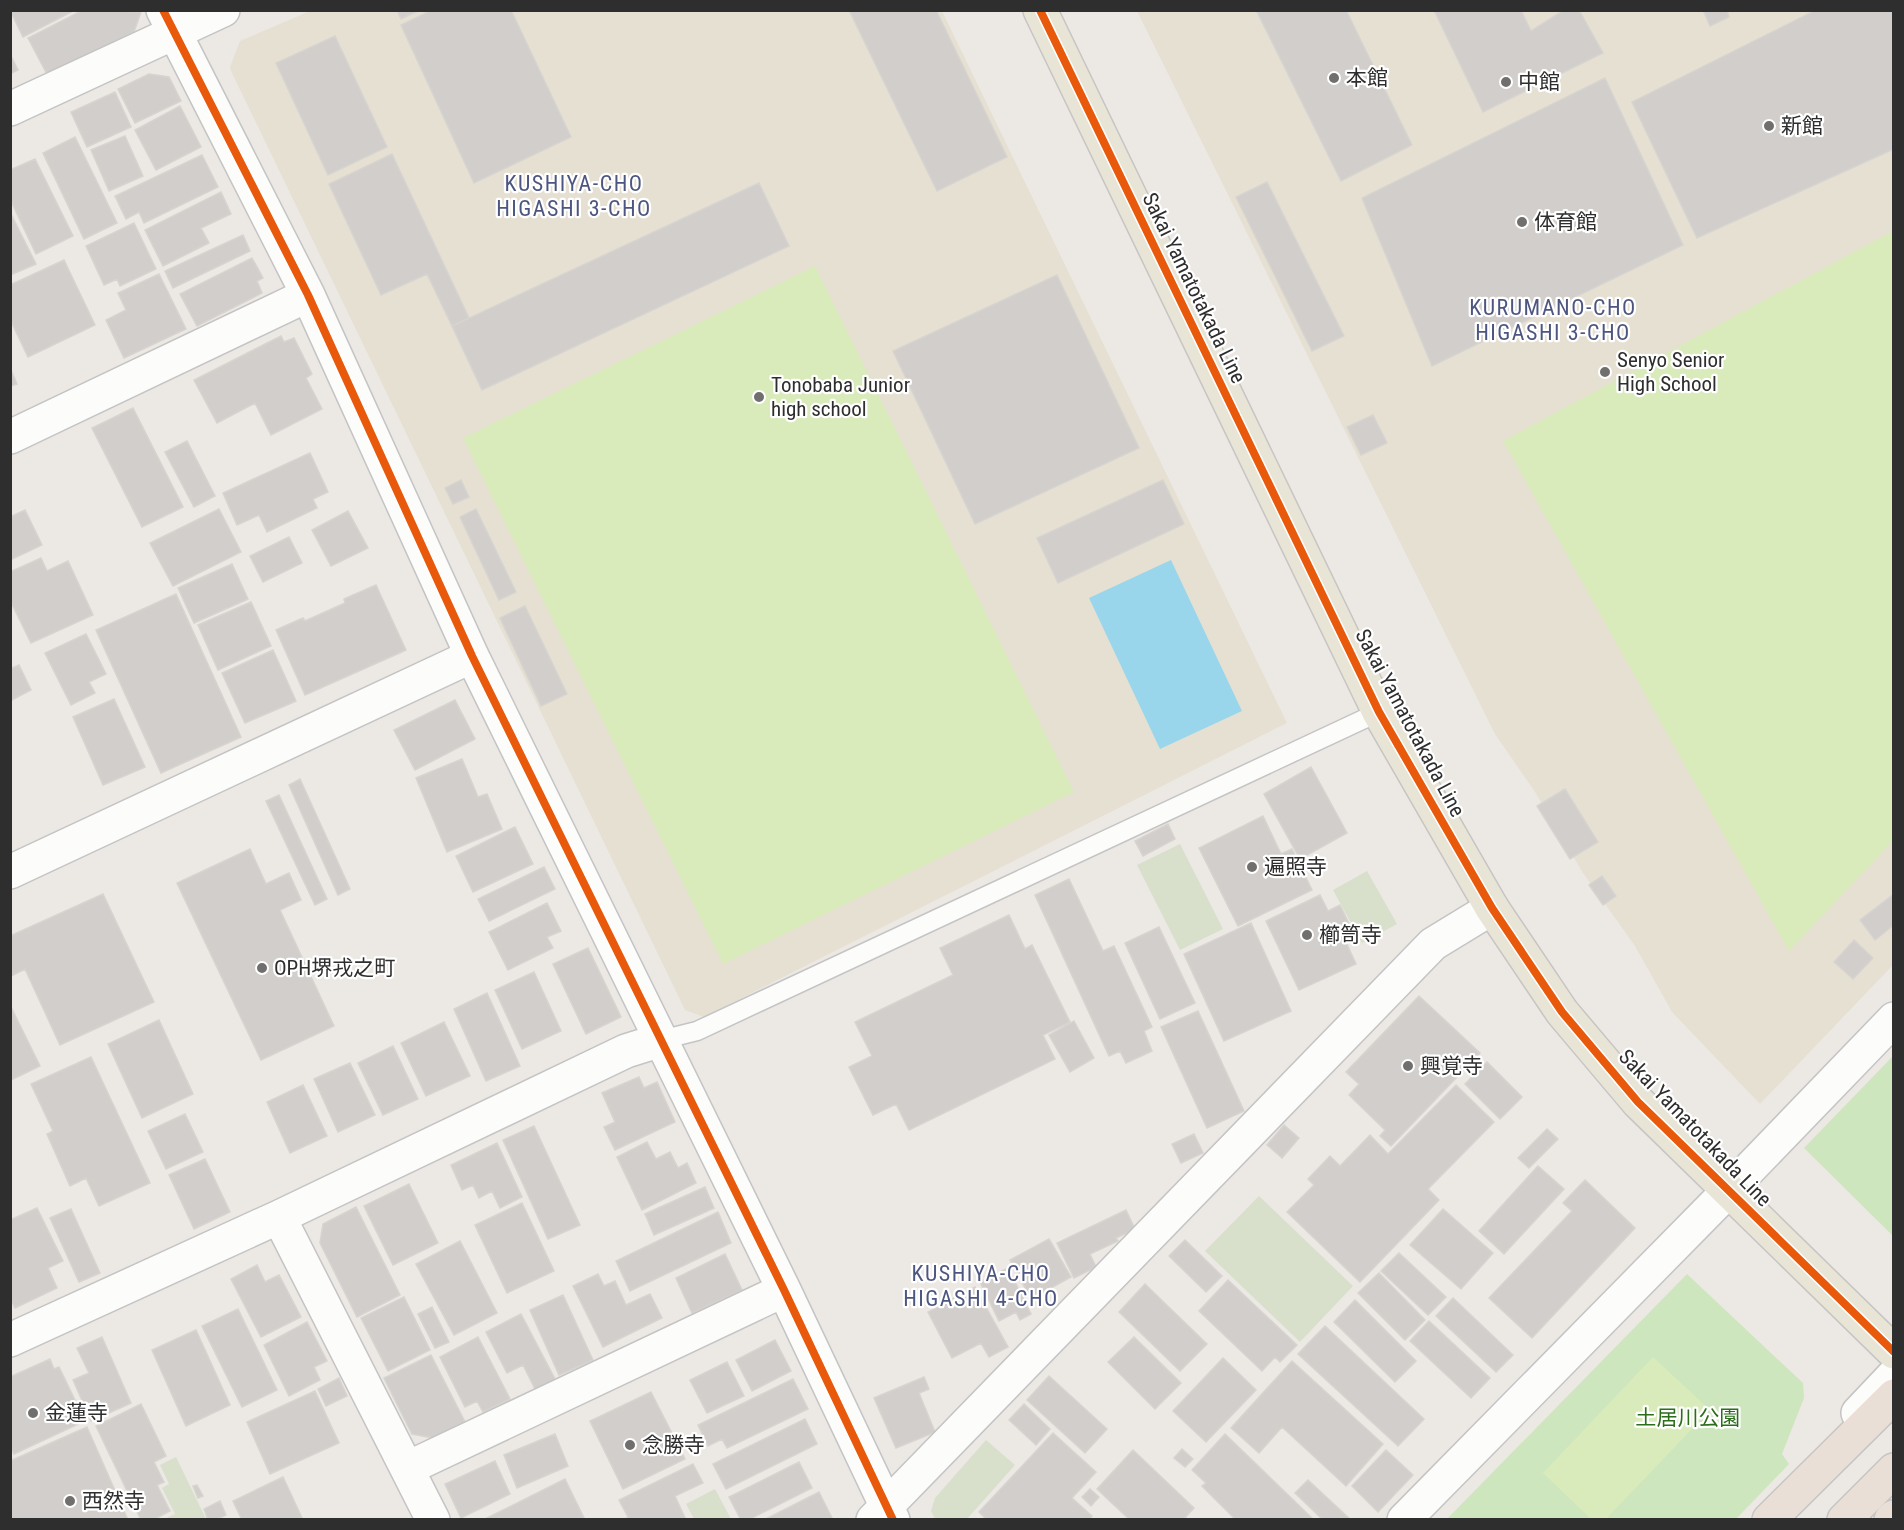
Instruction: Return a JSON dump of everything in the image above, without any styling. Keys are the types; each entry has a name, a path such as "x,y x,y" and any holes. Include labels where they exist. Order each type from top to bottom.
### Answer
{"highway":[{"path":"1768,1520 1893,1396"},
{"path":"1844,1520 1893,1470"}],"main road":[{"name":"Sakai Yamatotakada Line","path":"1040,10 1379,712 1492,908 1562,1012 1638,1102 1893,1352"}],"street":[{"path":"10,109 169,22 223,10"},
{"path":"169,22 308,295 472,656 784,1290 884,1515 1433,944 1492,908"},
{"path":"10,437 308,295"},
{"path":"10,872 472,656"},
{"path":"1404,1520 1729,1190 1893,1019"},
{"path":"10,1340 279,1217 626,1052 661,1040"},
{"path":"279,1217 434,1520"},
{"path":"408,1468 784,1290"},
{"path":"1758,1520 1893,1375"}],"lane":[{"path":"661,1040 697,1031 1379,712"}],"shaded area":[{"name":"Tonobaba Junior high school","path":"310,11 942,11 1287,723 704,1017 685,1010 231,71 230,67 240,41"},
{"name":"Senyo Senior High School","path":"1137,11 1893,11 1893,965 1760,1104 1672,1012 1635,946 1583,873 1535,792 1495,734"}],"green space":[{"path":"1893,231 1893,841 1789,951 1503,441"},
{"path":"815,266 1074,792 723,964 463,438"},
{"path":"1180,844 1223,929 1180,950 1137,865"},
{"path":"1367,871 1397,924 1362,943 1333,890"},
{"path":"1893,1056 1893,1236 1804,1148"},
{"path":"1259,1196 1353,1286 1300,1342 1205,1251"},
{"name":"土居川公園","path":"1687,1274 1803,1383 1804,1398 1782,1454 1789,1464 1736,1519 1446,1520"},
{"path":"1653,1357 1710,1410 1606,1519 1591,1519 1543,1473"},
{"path":"986,1440 1015,1465 967,1519 935,1519 931,1511 935,1498"},
{"path":"176,1457 206,1519 164,1519 175,1514 162,1488 169,1484 160,1465"},
{"path":"715,1489 731,1519 694,1519 686,1504"}],"water":[{"path":"1171,560 1242,711 1160,749 1089,598"}],"building":[{"path":"10,10 75,10 23,37"},
{"path":"83,10 141,12 134,32 48,76 28,38"},
{"path":"397,10 420,10 401,19"},
{"path":"432,10 511,10 571,137 474,183 401,25"},
{"path":"849,10 936,10 1007,157 937,191"},
{"name":"本館","path":"1256,10 1346,10 1412,145 1341,181"},
{"name":"中館","path":"1434,10 1521,10 1531,31 1564,10 1579,10 1603,53 1483,112"},
{"path":"1703,10 1727,10 1729,17 1710,26"},
{"name":"新館","path":"1816,10 1894,10 1894,149 1697,238 1632,102"},
{"path":"335,36 387,147 328,175 276,63"},
{"path":"10,54 18,70 10,74"},
{"path":"149,74 169,77 181,101 135,123 118,89"},
{"name":"体育館","path":"1605,78 1683,245 1432,366 1362,198"},
{"path":"115,92 131,127 87,147 71,112"},
{"path":"180,106 201,147 156,170 135,130"},
{"path":"125,136 143,176 109,191 91,150"},
{"path":"75,137 117,223 84,239 43,153"},
{"path":"392,154 469,318 452,326 427,274 381,295 329,184"},
{"path":"202,155 218,187 144,223 139,212 126,219 115,196"},
{"path":"35,159 73,236 36,254 10,199 10,170"},
{"path":"1267,182 1344,336 1312,351 1236,197"},
{"path":"759,183 789,246 482,390 452,326"},
{"path":"221,192 231,214 201,228 209,243 163,266 145,230"},
{"path":"10,212 36,264 10,275"},
{"path":"134,223 156,269 120,286 117,279 104,285 86,246"},
{"path":"243,235 250,251 173,288 165,271"},
{"path":"252,258 263,278 257,281 262,293 197,326 180,294"},
{"path":"64,260 95,325 28,357 10,319 10,285"},
{"path":"159,274 186,329 124,358 106,320 126,310 118,293"},
{"path":"1057,275 1139,448 975,524 893,351"},
{"path":"281,336 284,342 294,338 312,374 306,378 322,409 271,435 255,403 217,423 194,380"},
{"path":"10,368 17,384 10,386"},
{"path":"133,408 183,507 142,527 92,428"},
{"path":"1373,415 1387,443 1361,455 1347,427"},
{"path":"187,441 215,496 194,507 165,452"},
{"path":"310,453 328,492 313,499 317,508 267,532 259,515 237,525 223,493"},
{"path":"461,480 469,497 453,504 445,488"},
{"path":"1163,480 1184,524 1058,583 1037,538"},
{"path":"219,509 241,552 173,586 150,543"},
{"path":"476,509 516,592 499,600 460,517"},
{"path":"25,510 42,545 10,560 10,517"},
{"path":"348,511 368,548 331,566 312,530"},
{"path":"289,537 302,563 263,582 250,556"},
{"path":"41,558 47,571 68,561 93,615 31,643 10,600 10,572"},
{"path":"232,564 248,599 194,623 178,588"},
{"path":"376,585 406,650 305,695 276,630 303,618 305,621 345,603 344,599"},
{"path":"176,594 241,737 161,773 96,630"},
{"path":"251,602 271,646 218,670 198,625"},
{"path":"525,606 567,694 541,706 500,618"},
{"path":"86,634 106,674 89,682 95,693 71,705 45,653"},
{"path":"273,650 296,701 245,723 222,673"},
{"path":"19,665 31,690 10,701 10,669"},
{"path":"114,699 145,767 103,785 73,717"},
{"path":"455,700 475,739 415,770 394,730"},
{"path":"462,759 478,797 487,794 502,829 447,852 416,778"},
{"path":"1311,767 1347,833 1300,859 1264,794"},
{"path":"300,779 350,889 338,895 289,785"},
{"path":"1565,789 1598,842 1570,859 1537,806"},
{"path":"279,795 327,899 315,905 266,801"},
{"path":"1263,816 1281,854 1292,849 1312,890 1238,926 1199,848"},
{"path":"1168,824 1175,839 1143,856 1135,841"},
{"path":"515,827 533,864 473,892 456,856"},
{"name":"OPH堺戎之町","path":"250,849 266,884 289,873 301,900 280,910 334,1026 261,1060 177,883"},
{"path":"544,867 555,889 489,921 478,899"},
{"path":"1602,876 1616,896 1603,905 1589,885"},
{"path":"1069,879 1103,951 1114,946 1152,1027 1144,1031 1152,1051 1126,1063 1120,1051 1109,1056 1035,895"},
{"path":"103,894 154,1002 60,1045 25,969 11,976 10,936"},
{"path":"1894,894 1894,925 1875,940 1860,920"},
{"path":"1320,895 1328,911 1340,905 1356,938 1346,942 1356,964 1299,990 1266,921"},
{"path":"547,903 561,931 547,937 553,948 508,970 489,932"},
{"path":"1009,915 1025,949 1032,945 1070,1022 1043,1035 1055,1059 909,1130 896,1104 873,1115 849,1067 872,1056 855,1022 953,975 940,948"},
{"path":"1251,923 1291,1011 1224,1041 1184,954"},
{"path":"1159,927 1195,1003 1160,1019 1125,943"},
{"path":"1854,940 1873,958 1853,979 1834,962"},
{"path":"588,948 621,1017 586,1034 553,964"},
{"path":"534,972 561,1031 522,1049 495,990"},
{"path":"487,993 520,1066 486,1081 454,1009"},
{"path":"1419,996 1480,1053 1391,1146 1380,1136 1385,1130 1349,1095 1359,1084 1346,1072"},
{"path":"10,1005 40,1066 11,1080 10,1079"},
{"path":"1198,1011 1244,1111 1207,1128 1161,1027"},
{"path":"159,1020 193,1094 142,1118 108,1044"},
{"path":"1074,1021 1094,1058 1070,1072 1049,1035"},
{"path":"444,1022 470,1076 426,1096 401,1043"},
{"path":"393,1046 418,1099 383,1115 358,1063"},
{"path":"91,1057 150,1183 99,1206 86,1178 70,1186 47,1134 53,1131 31,1084"},
{"path":"1487,1062 1522,1097 1500,1119 1465,1084"},
{"path":"350,1063 375,1115 338,1132 314,1079"},
{"path":"639,1077 644,1088 657,1082 675,1122 615,1150 604,1127 615,1122 602,1093"},
{"path":"303,1085 327,1136 290,1153 267,1102"},
{"path":"1456,1085 1494,1122 1428,1189 1439,1200 1360,1282 1287,1212 1314,1185 1308,1179 1330,1156 1340,1166 1370,1135 1388,1154"},
{"path":"185,1114 203,1152 166,1169 148,1131"},
{"path":"1284,1125 1299,1138 1282,1158 1267,1145"},
{"path":"534,1126 580,1225 548,1239 503,1140"},
{"path":"1547,1129 1558,1139 1529,1168 1518,1158"},
{"path":"1194,1134 1203,1153 1181,1163 1172,1144"},
{"path":"647,1142 656,1159 670,1152 678,1168 687,1163 696,1183 642,1210 617,1157"},
{"path":"497,1143 522,1197 500,1208 492,1191 479,1198 473,1185 462,1190 451,1165"},
{"path":"205,1159 230,1212 194,1229 169,1175"},
{"path":"1538,1166 1564,1189 1504,1254 1479,1231"},
{"path":"1585,1180 1635,1228 1532,1338 1489,1298 1572,1211 1563,1203"},
{"path":"409,1184 438,1243 393,1265 364,1206"},
{"path":"705,1187 714,1208 654,1235 645,1214"},
{"path":"522,1203 554,1271 507,1293 475,1225"},
{"path":"356,1207 400,1295 357,1317 320,1243 323,1224"},
{"path":"37,1208 63,1261 48,1268 57,1288 15,1308 10,1298 10,1220"},
{"path":"71,1209 100,1273 79,1282 50,1218"},
{"path":"1443,1209 1493,1253 1461,1289 1410,1245"},
{"path":"1126,1210 1135,1229 1116,1238 1118,1241 1090,1254 1096,1267 1074,1278 1057,1243"},
{"path":"718,1212 731,1243 630,1291 616,1261"},
{"path":"1049,1239 1071,1277 1031,1299 1010,1260"},
{"path":"1185,1240 1222,1276 1206,1292 1169,1256"},
{"path":"460,1241 497,1313 454,1335 416,1264"},
{"path":"1399,1253 1446,1297 1428,1315 1381,1271"},
{"path":"725,1254 742,1290 692,1313 676,1278"},
{"path":"257,1265 265,1282 279,1275 301,1317 261,1337 231,1279"},
{"path":"1008,1268 1031,1314 1020,1320 1016,1312 999,1321 980,1282"},
{"path":"1379,1273 1425,1320 1405,1340 1358,1293"},
{"path":"598,1274 604,1286 615,1281 626,1305 650,1294 662,1318 603,1347 573,1286"},
{"path":"1228,1280 1297,1345 1280,1362 1275,1357 1262,1371 1199,1311"},
{"path":"1145,1284 1207,1344 1180,1371 1119,1312"},
{"path":"975,1287 1008,1347 989,1357 981,1343 952,1358 928,1312"},
{"path":"563,1295 593,1360 559,1375 530,1310"},
{"path":"404,1297 430,1350 388,1371 361,1318"},
{"path":"1453,1298 1513,1355 1496,1372 1436,1316"},
{"path":"1355,1300 1416,1361 1395,1382 1334,1322"},
{"path":"432,1307 449,1342 435,1348 418,1314"},
{"path":"238,1309 277,1390 242,1407 202,1326"},
{"path":"521,1314 556,1381 536,1391 523,1365 507,1373 486,1332"},
{"path":"1429,1321 1490,1378 1471,1398 1410,1341"},
{"path":"307,1322 327,1361 314,1367 320,1380 289,1396 264,1345"},
{"path":"1325,1326 1424,1419 1398,1446 1298,1354"},
{"path":"196,1330 230,1405 186,1426 152,1350"},
{"path":"102,1337 131,1403 91,1421 73,1380 89,1373 77,1348"},
{"path":"478,1337 510,1399 483,1412 477,1401 465,1407 440,1357"},
{"path":"1134,1337 1181,1383 1155,1409 1108,1362"},
{"path":"775,1340 791,1371 752,1391 736,1360"},
{"path":"431,1355 465,1422 433,1438 412,1434 384,1378"},
{"path":"1223,1358 1256,1390 1206,1442 1173,1411"},
{"path":"50,1359 54,1369 59,1367 85,1421 14,1454 10,1446 10,1377"},
{"path":"1292,1361 1383,1444 1346,1486 1282,1427 1259,1453 1231,1428"},
{"path":"727,1362 744,1396 707,1413 690,1380"},
{"path":"1049,1376 1107,1429 1085,1453 1027,1400"},
{"path":"924,1377 929,1389 919,1393 935,1432 896,1448 874,1398"},
{"path":"339,1378 347,1396 326,1406 318,1389"},
{"path":"793,1379 808,1409 727,1448 722,1439 708,1446 698,1425"},
{"path":"315,1391 339,1443 270,1474 247,1422"},
{"path":"651,1392 685,1459 623,1489 590,1421"},
{"path":"141,1404 166,1456 154,1462 164,1482 157,1485 170,1511 153,1520 141,1520 96,1426"},
{"path":"1024,1404 1050,1429 1036,1445 1009,1420"},
{"path":"805,1419 817,1444 726,1489 713,1464"},
{"path":"87,1427 128,1520 10,1520 10,1461"},
{"path":"1053,1433 1096,1472 1072,1498 1092,1516 1089,1520 987,1520 979,1512"},
{"path":"555,1434 568,1466 517,1488 504,1455"},
{"path":"1225,1434 1314,1520 1236,1520 1202,1486 1206,1483 1192,1470"},
{"path":"1182,1449 1193,1459 1185,1467 1174,1458"},
{"path":"1133,1450 1194,1508 1183,1520 1130,1520 1097,1489"},
{"path":"1386,1450 1413,1475 1378,1512 1352,1486"},
{"path":"495,1461 510,1494 461,1518 445,1484"},
{"path":"799,1462 812,1488 748,1520 741,1520 729,1497"},
{"path":"693,1464 703,1483 675,1496 686,1520 624,1520 628,1517 619,1500"},
{"path":"283,1477 303,1520 242,1520 233,1501"},
{"path":"565,1479 585,1520 483,1520"},
{"path":"1308,1480 1351,1520 1323,1520 1295,1493"},
{"path":"197,1485 203,1496 198,1498 193,1486"},
{"path":"1090,1489 1099,1497 1091,1506 1082,1497"},
{"path":"819,1492 833,1520 764,1520"},
{"path":"220,1501 226,1515 216,1520 208,1520 204,1509"}],"cycle path":[{"path":"163,10 308,295 472,656 784,1290 893,1520"},
{"path":"1040,10 1379,712 1492,908 1562,1012 1638,1102 1894,1352"}],"place":[{"name":"本館","path":"1334,78"},
{"name":"中館","path":"1506,82"},
{"name":"新館","path":"1769,126"},
{"name":"体育館","path":"1522,222"},
{"name":"Senyo Senior High School","path":"1605,372"},
{"name":"Tonobaba Junior high school","path":"759,397"},
{"name":"遍照寺","path":"1252,867"},
{"name":"櫛笥寺","path":"1307,935"},
{"name":"OPH堺戎之町","path":"262,968"},
{"name":"興覚寺","path":"1408,1066"},
{"name":"金蓮寺","path":"33,1413"},
{"name":"念勝寺","path":"630,1445"},
{"name":"西然寺","path":"70,1501"}],"district":[{"name":"KUSHIYA-CHO HIGASHI 3-CHO","path":"574,196"},
{"name":"KURUMANO-CHO HIGASHI 3-CHO","path":"1553,320"},
{"name":"KUSHIYA-CHO HIGASHI 4-CHO","path":"981,1286"}]}
